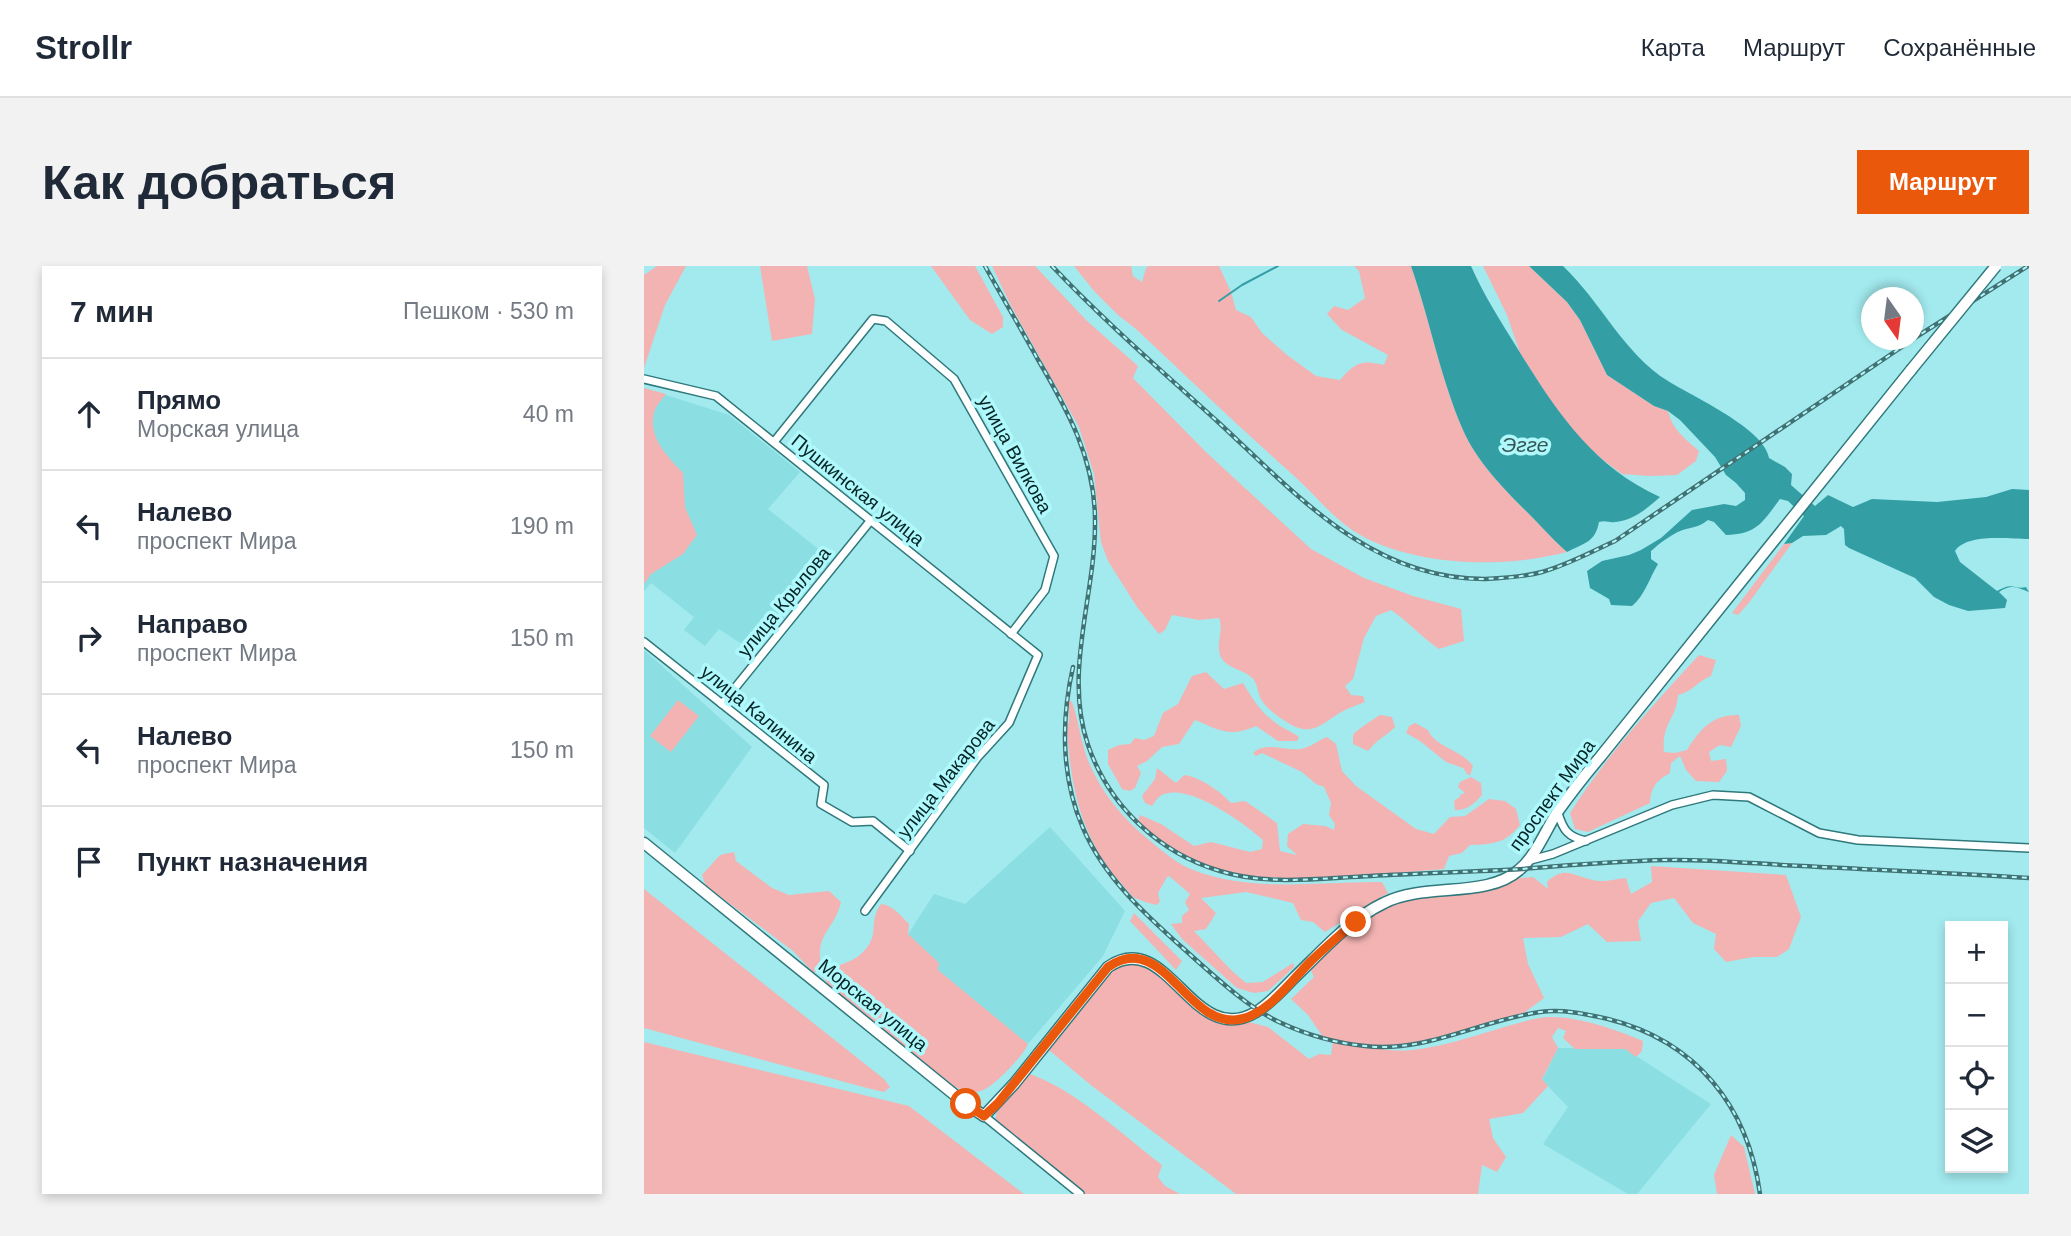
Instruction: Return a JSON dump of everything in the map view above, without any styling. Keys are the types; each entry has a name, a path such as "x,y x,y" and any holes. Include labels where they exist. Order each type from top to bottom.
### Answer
{"main road":[{"name":"проспект Мира","path":"984,1116 1006,1094 1108,967 1119,959 1141,959 1153,964 1207,1012 1228,1021 1243,1019 1271,1002 1332,941 1386,902 1442,889 1499,884 1521,869 1558,813 1996,266"},
{"name":"Морская улица","path":"644,843 984,1116"}],"street":[{"name":"улица Вилкова","path":"774,442 873,319 887,321 954,379 1054,556 1045,590 1011,634"},
{"name":"Пушкинская улица","path":"644,379 716,396 1038,655"},
{"name":"улица Крылова","path":"722,704 871,520"},
{"name":"улица Калинина","path":"644,642 824,785 821,804 852,822 873,821 910,850"},
{"name":"улица Макарова","path":"865,911 976,758 1009,723 1038,655"},
{"path":"1526,861 1553,855 1672,806 1713,795 1749,797 1819,833 1858,839 2029,848"},
{"path":"1558,813 1562,828 1570,838 1586,841"},
{"name":"Морская улица","path":"984,1116 1080,1194"}],"shaded area":[{"path":"657,266 686,266 665,305 644,368 644,275"},
{"path":"760,266 807,266 815,299 812,334 772,341"},
{"path":"931,266 975,266 1003,317 1003,327 992,334 970,320"},
{"path":"992,266 1035,266 1087,321 1138,366 1133,378 1207,453 1311,549 1364,578 1413,596 1461,609 1464,641 1439,649 1391,610 1376,616 1364,638 1353,679 1345,686 1351,695 1363,696 1365,702 1345,710 1316,728 1301,729 1266,706 1254,680 1223,660 1219,650 1219,618 1199,620 1172,615 1165,630 1159,634 1137,607 1108,561 1101,542 1094,474 1079,427 1011,306"},
{"path":"1074,266 1131,266 1133,276 1142,282 1149,266 1219,266 1236,310 1251,317 1262,333 1316,376 1340,380 1359,364 1370,362 1384,365 1388,355 1342,330 1327,314 1334,306 1348,310 1365,298 1359,271 1354,266 1411,266 1448,390 1469,442 1503,488 1567,552 1517,561 1464,562 1411,554 1364,537 1335,516 1118,315"},
{"path":"1483,266 1529,266 1567,302 1580,320 1607,375 1654,406 1668,411 1676,428 1699,451 1696,461 1677,475 1622,474 1579,439 1553,405 1520,353 1507,315"},
{"path":"644,388 729,415 800,472 768,509 832,560 754,652 719,629 705,646 684,630 694,617 651,583 644,591"},
{"path":"644,388 666,394 655,411 654,431 661,446 683,473 685,507 697,535 683,554 651,574 644,584"},
{"path":"1792,543 1748,604 1738,615 1732,613 1784,544"},
{"path":"644,650 752,747 675,853 644,828"},
{"path":"1699,655 1716,660 1711,676 1678,695 1665,735 1664,752 1687,750 1708,724 1722,717 1739,715 1741,726 1731,747 1720,745 1709,752 1711,761 1726,759 1727,771 1719,782 1696,781 1686,770 1680,756 1671,763 1670,773 1655,785 1650,803 1588,832 1575,829 1570,813 1584,792 1631,731"},
{"path":"1206,672 1224,689 1243,683 1263,711 1299,737 1297,741 1278,741 1256,726 1231,732 1195,720 1179,744 1162,747 1137,766 1141,773 1135,788 1130,791 1122,789 1108,764 1108,750 1130,744 1135,738 1144,740 1154,736 1163,713 1178,704 1192,676"},
{"path":"678,700 699,716 671,752 650,736"},
{"path":"1069,700 1072,702 1089,763 1107,795 1130,823 1177,861 1196,871 1241,882 1382,882 1388,893 1325,932 1313,922 1301,920 1293,903 1246,892 1201,898 1216,913 1206,929 1194,931 1246,983 1263,982 1293,963 1294,967 1268,991 1254,993 1237,988 1182,939 1171,924 1182,923 1182,916 1189,910 1185,902 1190,894 1169,876 1158,893 1160,902 1156,905 1135,898 1096,848 1080,810 1071,769 1067,727"},
{"path":"1380,715 1392,717 1395,727 1368,751 1353,744 1354,733"},
{"path":"1415,723 1428,730 1436,741 1468,761 1473,766 1470,775 1463,768 1446,762 1406,733 1409,726"},
{"path":"1327,737 1336,744 1342,771 1356,786 1416,829 1434,834 1450,817 1465,816 1489,799 1505,801 1516,809 1520,825 1504,839 1470,845 1462,853 1449,856 1444,869 1351,877 1284,878 1252,876 1194,861 1164,843 1138,820 1140,815 1161,824 1194,846 1211,842 1250,852 1262,849 1263,840 1230,815 1202,800 1175,792 1162,795 1152,806 1145,803 1142,796 1155,779 1157,768 1176,783 1184,775 1190,776 1209,785 1231,803 1245,801 1277,823 1280,851 1297,855 1287,846 1288,834 1303,824 1325,826 1334,830 1335,824 1329,815 1331,803 1324,787 1302,772 1262,753 1256,756 1253,753 1269,747 1301,749"},
{"path":"1471,777 1481,783 1482,795 1467,808 1455,810 1454,801 1465,793 1458,787 1460,782"},
{"path":"1050,827 1125,911 1103,956 1028,1044 903,942 934,894 965,904"},
{"path":"734,852 736,861 772,888 789,895 829,891 841,902 823,939 821,966 814,973 793,951 706,886 702,875 720,855"},
{"path":"1651,866 1786,875 1801,917 1789,949 1777,957 1753,957 1726,962 1714,949 1716,934 1693,923 1674,898 1651,903 1638,921 1641,941 1607,942 1588,924 1561,937 1523,938 1528,964 1544,998 1520,1016 1450,1037 1399,1047 1371,1046 1389,1050 1431,1047 1520,1022 1551,1017 1592,1023 1643,1041 1642,1051 1636,1057 1625,1049 1575,1049 1563,1038 1566,1031 1558,1028 1552,1037 1558,1048 1542,1079 1548,1086 1523,1113 1489,1119 1493,1138 1506,1157 1497,1172 1482,1165 1478,1194 1236,1194 1092,1086 1044,1046 1108,967 1141,959 1207,1011 1268,1027 1309,1059 1319,1054 1331,1055 1333,1041 1325,1040 1308,1015 1291,999 1314,977 1308,964 1386,902 1507,879 1533,877 1548,889 1547,882 1564,873 1597,881 1626,878 1631,894 1652,882"},
{"path":"644,889 884,1079 890,1087 884,1092 867,1088 644,1028"},
{"path":"881,904 900,914 909,924 908,934 939,963 938,970 1028,1044 1008,1070 986,1089 973,1092 949,1085 832,990 822,976 856,958 867,947"},
{"path":"1134,913 1182,961 1176,970 1130,921"},
{"path":"644,1042 909,1106 1024,1194 644,1194"},
{"path":"1558,1048 1625,1049 1711,1104 1637,1194 1628,1194 1543,1144 1568,1107 1542,1080"},
{"path":"1024,1072 1060,1088 1113,1125 1162,1165 1158,1177 1165,1186 1180,1194 1080,1194 995,1125 998,1103"},
{"path":"1731,1135 1744,1147 1755,1194 1717,1194 1714,1175"}],"water":[{"name":"Эгге","path":"1411,266 1471,266 1500,320 1562,416 1615,470 1660,497 1634,517 1615,522 1599,522 1595,534 1584,544 1567,552 1562,548 1494,477 1469,442 1448,390"},
{"path":"1529,266 1563,266 1638,357 1668,381 1742,425 1764,447 1769,458 1792,474 1791,485 1815,506 1828,495 1853,507 1872,499 1937,502 1986,497 2012,489 2029,490 2029,539 1978,539 1961,545 1955,551 1960,562 1997,591 2010,586 2026,587 2029,592 2010,587 1999,592 2007,600 2005,608 1968,611 1934,597 1915,578 1849,548 1845,545 1844,529 1841,526 1826,535 1803,536 1792,543 1784,544 1804,516 1788,501 1780,499 1758,526 1745,532 1726,535 1714,522 1708,520 1672,535 1651,551 1651,559 1658,564 1636,602 1632,606 1611,605 1609,599 1590,588 1587,571 1602,561 1641,550 1661,538 1692,510 1724,504 1736,506 1745,500 1745,493 1726,475 1715,457 1680,420 1607,375 1580,320 1567,302"}],"waterway":[{"path":"1219,301 1278,266"}],"railway":[{"path":"985,266 1069,416 1085,455 1090,476 1094,498 1094,548 1079,661 1081,717 1088,745 1097,767 1123,807 1139,824 1177,852 1220,871 1276,880 1683,860 2029,878"},
{"path":"1052,266 1113,326 1306,503 1370,548 1405,564 1443,575 1484,579 1542,572 1615,541 1897,350"},
{"path":"1924,332 2028,266"},
{"path":"1073,667 1066,707 1065,749 1070,789 1083,828 1104,866 1132,900 1235,994 1290,1027 1332,1041 1365,1046 1410,1045 1518,1016 1549,1011 1591,1015 1639,1029 1667,1043 1692,1061 1730,1106 1744,1133 1754,1162 1760,1194"}],"route":[{"path":"966,1104 984,1116 998,1103 1108,967 1119,959 1141,959 1153,964 1207,1012 1228,1021 1243,1019 1271,1002 1332,941 1356,922"}]}
